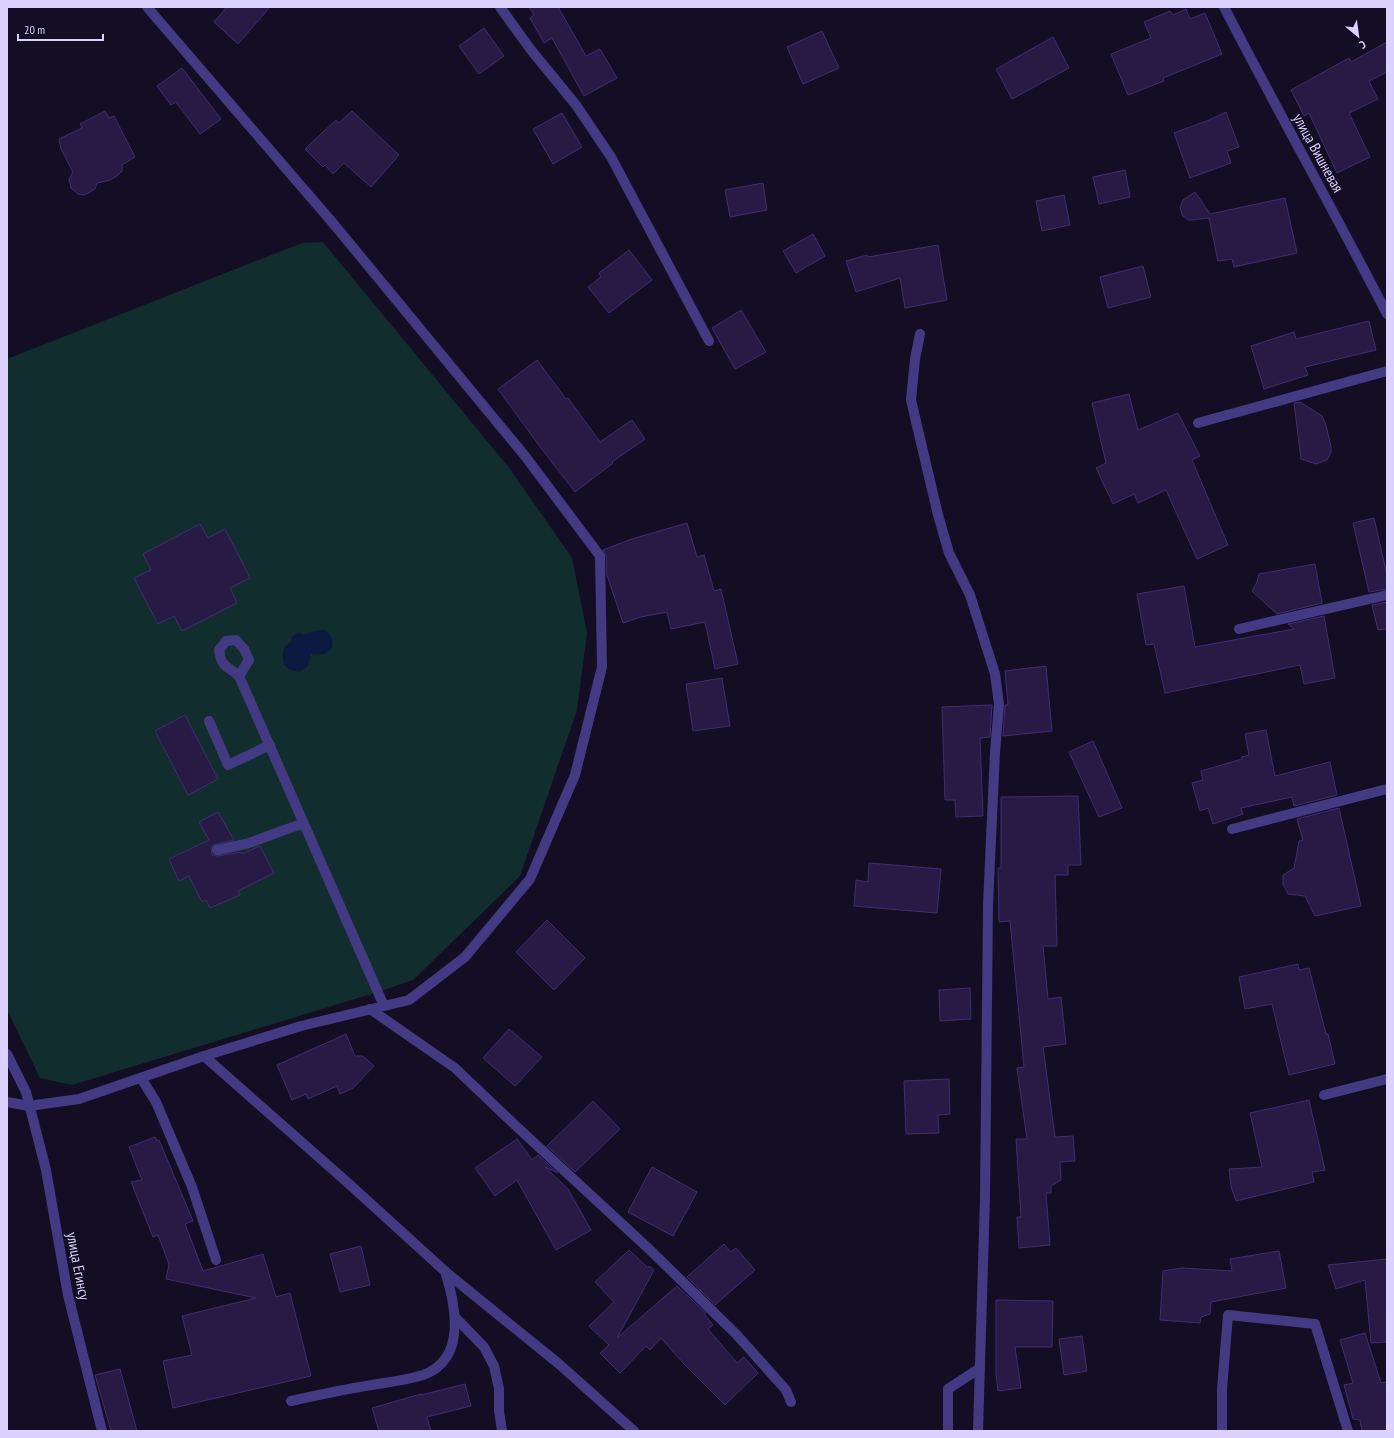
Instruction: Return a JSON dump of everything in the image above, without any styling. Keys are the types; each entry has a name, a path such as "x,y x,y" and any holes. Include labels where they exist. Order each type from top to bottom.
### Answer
{"street":[{"path":"7,1102 30,1106 79,1099 204,1056 301,1026 409,1000 465,957 530,879 575,776 602,667 600,556 510,437 332,222 147,7"},
{"path":"500,7 531,50 576,105 611,157 709,341"},
{"name":"улица Вишневая","path":"1224,7 1267,91 1345,232 1387,314"},
{"path":"920,334 915,359 911,400 938,515 949,553 970,596 994,674 999,704 994,767 988,905 986,1197 978,1431"},
{"path":"1198,423 1387,371"},
{"path":"1239,629 1387,596"},
{"path":"240,676 384,1006"},
{"path":"209,721 228,765 270,745"},
{"path":"1232,829 1387,789"},
{"path":"217,850 246,844 304,823"},
{"path":"370,1009 454,1068 534,1142 736,1334 786,1390 791,1402"},
{"name":"улица Егинсу","path":"7,1054 26,1092 30,1106 46,1170 68,1295 102,1431"},
{"path":"204,1056 445,1271 559,1364 634,1431"},
{"path":"141,1078 156,1102 192,1187 216,1260"},
{"path":"1324,1095 1387,1079"},
{"path":"291,1401 402,1380 424,1374 441,1364 452,1348 456,1318 450,1286 445,1271"},
{"path":"1222,1431 1222,1389 1228,1315 1315,1324 1348,1431"},
{"path":"456,1318 484,1347 494,1366 499,1388 499,1411 502,1431"},
{"path":"948,1431 948,1388 980,1368"}],"green space":[{"path":"323,242 510,469 572,558 587,633 577,710 520,876 413,980 72,1085 40,1078 7,1010 7,359 302,243"}],"water":[{"path":"318,630 326,630 332,640 331,649 324,654 311,654 308,666 299,672 290,670 284,665 283,652 288,643 292,641 291,637 299,633 304,635"}],"building":[{"path":"227,7 270,7 238,44 214,22"},
{"path":"529,7 558,7 586,56 600,49 617,78 584,96 552,38 544,43 530,18 534,15"},
{"path":"1186,9 1190,19 1205,13 1222,54 1163,78 1164,81 1128,95 1111,54 1151,38 1144,22 1170,11 1173,15"},
{"path":"484,28 504,56 479,74 459,46"},
{"path":"822,31 839,68 803,84 787,47"},
{"path":"1053,37 1069,68 1012,99 996,69"},
{"path":"1387,42 1387,72 1369,81 1378,99 1349,113 1370,157 1337,173 1309,113 1304,116 1291,90 1349,58 1351,62"},
{"path":"182,68 221,119 200,134 176,102 171,105 157,86"},
{"path":"105,111 109,118 114,116 135,157 122,165 122,171 117,176 110,180 97,183 95,189 85,195 78,194 71,188 69,179 73,172 61,149 59,139 82,128 80,124"},
{"path":"352,111 399,155 371,187 344,163 333,174 325,165 323,167 305,149 336,120 339,123"},
{"path":"1226,112 1239,147 1227,151 1231,163 1190,178 1174,133"},
{"path":"562,113 582,147 553,164 533,129"},
{"path":"1125,170 1130,197 1099,204 1093,177"},
{"path":"763,183 767,210 730,217 725,190"},
{"path":"1195,192 1210,214 1285,198 1297,253 1234,267 1232,259 1218,261 1209,218 1188,220 1182,215 1180,207 1183,200"},
{"path":"1064,195 1070,225 1042,231 1036,201"},
{"path":"813,234 825,256 796,273 783,251"},
{"path":"938,245 947,300 905,308 900,278 856,292 846,261 867,255 868,257"},
{"path":"629,250 652,280 609,313 588,287 601,277 599,273"},
{"path":"1143,266 1151,297 1108,308 1100,277"},
{"path":"741,310 766,352 735,369 712,328"},
{"path":"1369,321 1376,350 1305,367 1308,375 1264,389 1251,346 1294,332 1296,339"},
{"path":"537,360 566,399 568,398 600,442 632,420 645,439 612,462 613,463 575,492 498,389"},
{"path":"1129,394 1138,430 1178,413 1200,456 1192,460 1228,545 1197,559 1166,490 1138,503 1134,494 1113,504 1096,468 1106,463 1092,403"},
{"path":"1300,402 1322,416 1326,425 1331,452 1327,460 1316,464 1301,459 1294,403"},
{"path":"1374,518 1387,575 1387,589 1369,592 1353,523"},
{"path":"687,523 697,557 704,555 714,591 721,589 738,664 715,669 705,622 671,629 667,612 641,617 623,623 607,575 606,556 603,550 632,539"},
{"path":"200,524 208,538 225,529 250,578 230,588 237,603 182,631 174,616 158,624 134,578 151,570 143,554"},
{"path":"1315,564 1322,603 1277,614 1252,591 1259,574"},
{"path":"1184,586 1195,647 1294,629 1288,624 1324,616 1335,678 1304,684 1300,665 1165,693 1154,644 1146,645 1137,594"},
{"path":"1387,602 1387,629 1378,630 1372,605"},
{"path":"1046,666 1052,731 1003,736 1005,705 1008,705 1005,671"},
{"path":"722,678 730,726 693,731 686,684"},
{"path":"992,705 990,737 980,738 983,816 956,817 955,800 945,800 942,707"},
{"path":"185,715 218,779 188,795 155,731"},
{"path":"1266,730 1275,776 1330,762 1337,795 1294,806 1292,797 1241,808 1243,814 1213,824 1208,808 1200,811 1192,783 1203,780 1201,771 1242,759 1242,757 1249,755 1245,734"},
{"path":"1093,741 1122,808 1099,817 1069,752"},
{"path":"1078,796 1081,865 1068,865 1068,875 1055,875 1057,946 1043,946 1048,999 1061,997 1066,1044 1043,1047 1055,1137 1073,1136 1075,1161 1060,1162 1061,1180 1051,1186 1051,1193 1046,1193 1050,1245 1019,1248 1017,1217 1021,1217 1016,1139 1027,1139 1017,1068 1024,1067 1010,921 999,922 998,868 1001,868 1001,797"},
{"path":"1339,808 1361,906 1315,916 1305,896 1288,894 1283,884 1283,875 1294,868 1299,841 1303,840 1297,819"},
{"path":"218,812 234,840 213,845 211,848 212,855 218,856 240,852 242,854 260,846 274,873 238,891 240,895 210,908 206,900 202,902 189,876 179,881 169,859 209,840 199,822"},
{"path":"869,863 941,869 937,913 854,906 856,880 868,882"},
{"path":"547,920 585,958 554,990 516,952"},
{"path":"1298,964 1299,970 1309,968 1335,1064 1289,1075 1272,1004 1245,1009 1239,977"},
{"path":"970,988 971,1019 940,1021 939,990"},
{"path":"509,1029 542,1057 515,1086 483,1058"},
{"path":"346,1034 355,1056 363,1056 374,1066 353,1088 340,1094 337,1086 308,1099 306,1094 292,1100 277,1065"},
{"path":"949,1079 950,1114 938,1115 939,1133 906,1134 904,1081"},
{"path":"1309,1100 1325,1170 1312,1172 1314,1182 1236,1201 1231,1186 1229,1169 1262,1167 1250,1113"},
{"path":"593,1101 620,1129 575,1172 547,1146"},
{"path":"155,1137 157,1141 159,1140 193,1221 185,1224 203,1271 263,1254 276,1297 290,1293 311,1376 173,1408 163,1361 192,1355 182,1316 256,1298 166,1279 169,1264 158,1235 153,1237 131,1182 142,1180 129,1147"},
{"path":"517,1139 532,1160 538,1155 558,1173 545,1167 568,1189 591,1230 556,1250 517,1180 495,1196 475,1168"},
{"path":"652,1167 697,1192 673,1236 628,1212"},
{"path":"724,1244 731,1252 736,1248 755,1270 715,1305 687,1277"},
{"path":"361,1246 370,1285 340,1292 330,1254"},
{"path":"629,1250 648,1268 649,1266 654,1270 617,1338 677,1286 706,1313 704,1314 713,1325 708,1329 737,1363 744,1357 758,1373 725,1405 685,1365 661,1338 650,1350 646,1346 620,1373 600,1353 609,1345 589,1326 614,1302 595,1282"},
{"path":"1279,1251 1286,1288 1211,1302 1210,1314 1201,1317 1200,1323 1160,1320 1163,1271 1182,1268 1232,1271 1230,1259"},
{"path":"1387,1259 1387,1342 1371,1343 1365,1280 1336,1289 1328,1265"},
{"path":"996,1300 1053,1301 1052,1347 1015,1347 1021,1388 998,1391 996,1374"},
{"path":"1365,1333 1381,1383 1387,1382 1387,1431 1362,1431 1360,1420 1353,1419 1344,1385 1353,1383 1340,1340"},
{"path":"1082,1336 1087,1371 1064,1375 1059,1339"},
{"path":"120,1369 137,1431 111,1431 95,1375"},
{"path":"465,1384 471,1406 427,1417 431,1431 379,1431 372,1408 421,1394"}]}
